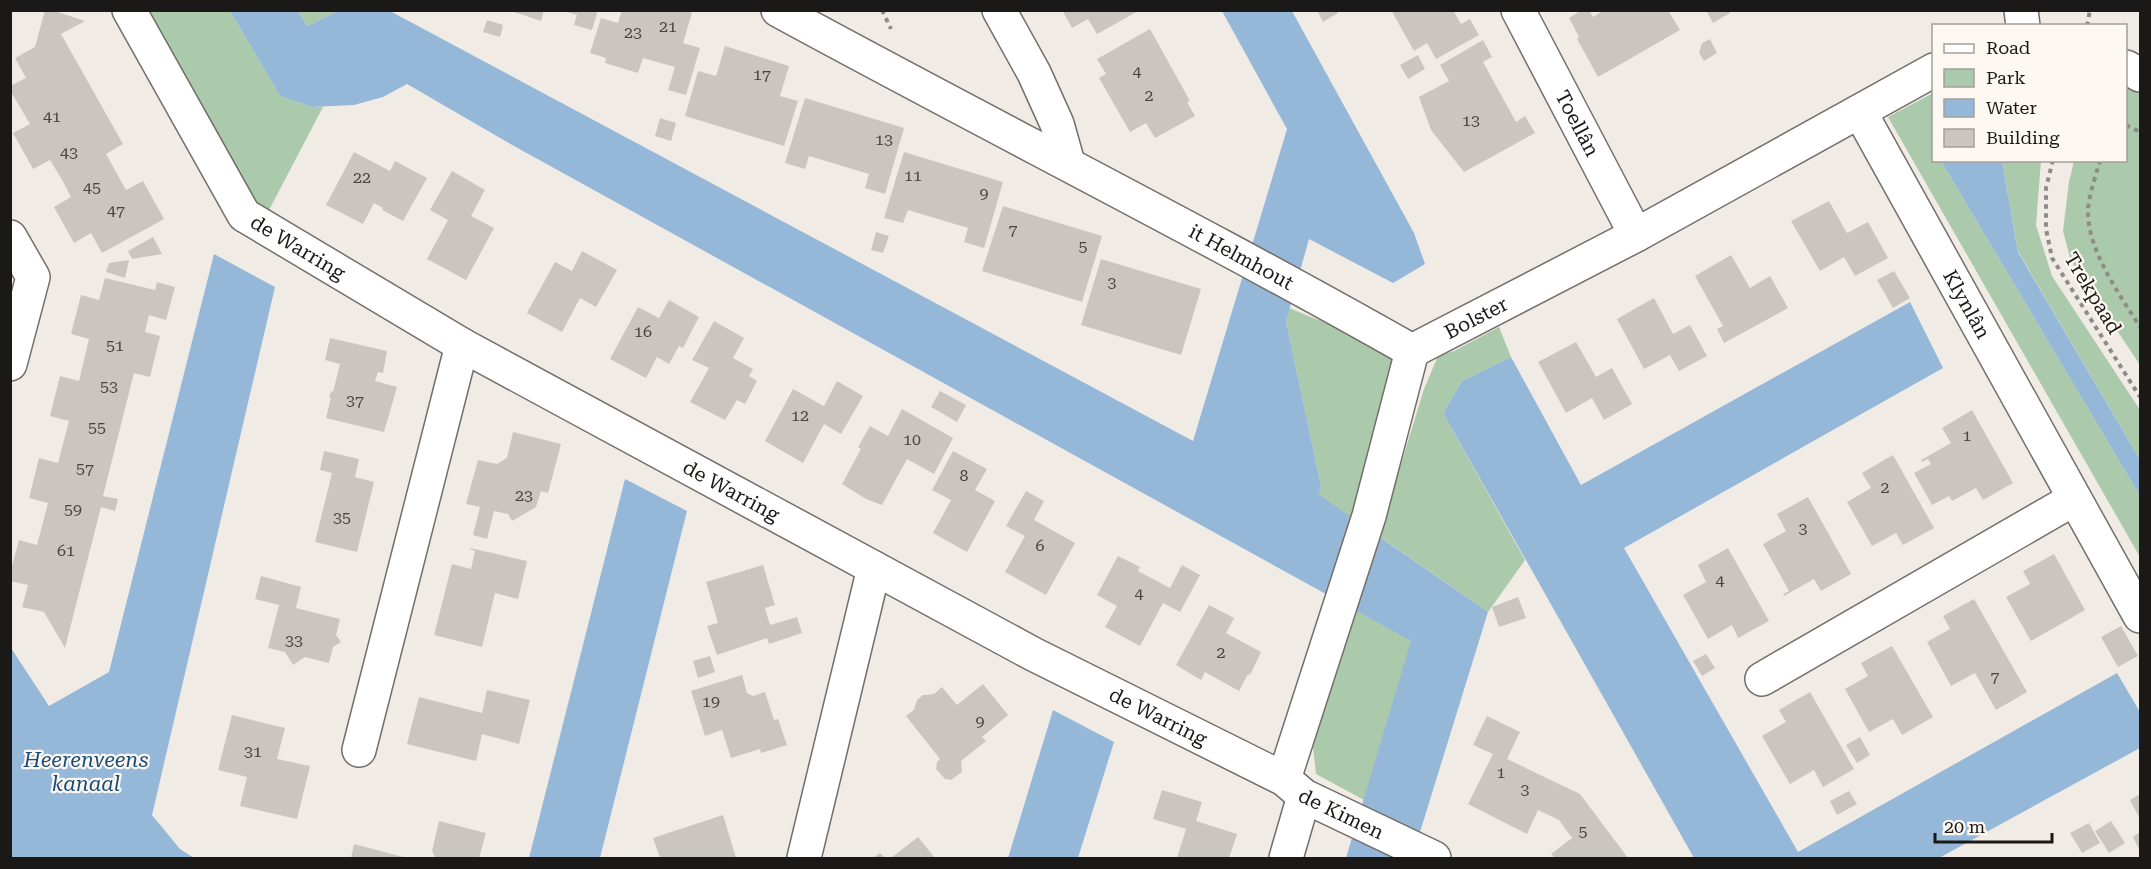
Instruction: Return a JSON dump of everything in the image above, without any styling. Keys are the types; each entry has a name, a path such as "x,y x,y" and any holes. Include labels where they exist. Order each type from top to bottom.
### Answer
{"street":[{"name":"de Warring","path":"129,10 244,215 462,345 1033,654 1294,788"},
{"name":"it Helmhout","path":"778,10 1068,163 1412,351"},
{"path":"999,10 1034,73 1057,124 1068,163"},
{"name":"Toellân","path":"1518,10 1636,235"},
{"name":"Bolster","path":"1412,351 1636,235 1932,71"},
{"name":"Klynlân","path":"1860,112 2140,616"},
{"path":"10,237 33,277 10,364"},
{"path":"359,750 462,345"},
{"path":"1286,858 1294,788 1338,613 1369,516 1412,351"},
{"path":"1762,679 2074,499"},
{"path":"804,858 874,568"},
{"name":"de Kimen","path":"1294,788 1428,856"}],"path":[{"name":"Trekpaad","path":"2053,162 2046,188 2046,229 2052,258 2140,398"},
{"path":"2100,162 2088,208 2093,244 2140,327"}],"green space":[{"path":"149,11 230,11 280,96 312,107 323,107 268,212 257,206"},
{"path":"298,11 338,11 307,26"},
{"path":"2127,86 2140,93 2140,365 2071,261 2063,231 2074,162 2127,162"},
{"path":"1932,94 1932,162 1942,162 2140,496 2140,557 1888,117"},
{"path":"2002,162 2041,162 2036,225 2052,276 2140,410 2140,460 2018,251"},
{"path":"1289,308 1399,353 1352,518 1317,494 1321,486 1286,321"},
{"path":"1499,327 1511,357 1462,381 1443,413 1525,560 1488,612 1379,536 1424,389 1438,356 1454,351"},
{"path":"1355,610 1412,641 1364,800 1316,774 1313,746"}],"water":[{"path":"230,11 298,11 307,26 338,11 390,11 1193,441 1287,129 1222,11 1292,11 1414,233 1425,264 1393,283 1309,239 1286,321 1321,486 1318,494 1488,612 1412,858 1346,858 1411,641 514,146 407,84 383,97 354,105 312,107 280,96"},
{"path":"1942,162 2002,162 2018,252 2140,460 2140,496"},
{"name":"Heerenveens kanaal","path":"214,254 275,287 152,815 180,849 194,858 11,858 11,648 49,706 109,672"},
{"path":"1910,302 1943,368 1624,548 1798,852 2117,673 2140,712 2140,748 1939,858 1694,858 1443,413 1462,381 1511,357 1581,485"},
{"path":"625,479 687,511 600,858 529,858"},
{"path":"1053,710 1114,742 1078,858 1008,858"}],"building":[{"path":"45,10 52,10 85,21 61,34 123,144 106,154 126,190 143,181 164,219 102,253 91,233 74,243 54,207 71,197 61,178 50,160 33,169 13,133 30,124 10,90 10,86 26,78 15,58 35,47"},
{"path":"508,10 544,10 541,21"},
{"path":"598,10 592,30 574,25 577,15 564,11"},
{"path":"622,10 685,10 692,13 683,43 700,48 686,95 668,90 675,67 643,58 638,73 605,63 606,58 590,53 601,18 618,23"},
{"path":"1062,10 1140,10 1097,34 1088,19 1072,28"},
{"path":"1317,10 1336,10 1338,13 1323,22"},
{"path":"1391,10 1453,10 1461,24 1470,19 1479,35 1436,59 1427,43 1414,51"},
{"path":"1582,10 1589,10 1593,17 1604,10 1668,10 1680,30 1598,77 1577,39 1579,37 1569,18"},
{"path":"1706,10 1728,10 1730,13 1713,23"},
{"path":"487,20 503,25 500,37 483,32"},
{"path":"1150,29 1190,101 1187,102 1195,116 1155,138 1146,123 1130,132 1099,78 1106,74 1097,59"},
{"path":"1710,39 1717,53 1704,61 1699,53 1702,43"},
{"path":"1483,40 1492,57 1483,62 1516,122 1525,116 1535,133 1464,172 1431,130 1419,97 1449,81 1440,65"},
{"path":"725,46 789,66 780,96 798,101 784,146 685,116 698,71 716,76"},
{"path":"1418,55 1425,69 1408,79 1400,65"},
{"path":"805,98 904,128 885,194 865,188 869,174 809,156 805,169 785,163"},
{"path":"660,118 676,123 671,141 655,136"},
{"path":"354,152 390,171 395,161 427,178 403,221 374,203 363,224 326,205"},
{"path":"904,152 1003,182 984,248 964,242 968,228 908,210 903,223 884,218"},
{"path":"452,171 485,190 471,216 494,228 466,280 427,259 448,220 430,210"},
{"path":"1829,201 1847,233 1868,222 1888,258 1855,276 1844,257 1820,271 1791,221"},
{"path":"1003,206 1102,236 1082,302 982,271"},
{"path":"876,232 889,236 883,253 871,250"},
{"path":"153,237 162,254 132,259 128,251"},
{"path":"582,251 617,270 596,307 580,298 562,332 527,313 555,262 572,271"},
{"path":"1731,255 1750,288 1770,276 1788,308 1724,343 1717,329 1723,326 1695,276"},
{"path":"1101,259 1201,289 1181,355 1081,325"},
{"path":"129,260 125,278 106,272 109,263"},
{"path":"1894,271 1910,298 1893,308 1877,280"},
{"path":"105,278 155,290 157,282 175,287 166,320 149,315 145,332 160,336 150,377 134,373 103,496 118,499 115,511 101,507 65,648 44,612 22,607 28,585 10,581 10,573 19,540 37,545 48,503 29,498 39,458 58,463 69,421 50,416 60,376 79,381 89,339 71,334 81,295 99,300"},
{"path":"1654,298 1673,334 1690,325 1707,356 1679,371 1670,355 1644,369 1617,319"},
{"path":"669,300 699,317 683,348 679,346 669,364 657,357 646,378 610,359 638,307 659,318"},
{"path":"714,321 744,338 733,358 753,369 749,376 757,381 745,404 737,400 725,420 690,402 709,368 692,360"},
{"path":"330,338 387,351 383,373 378,372 375,381 397,387 384,432 326,418 331,398 329,398 331,391 333,392 340,364 325,360"},
{"path":"1576,342 1596,377 1612,368 1632,404 1604,420 1592,398 1566,413 1538,362"},
{"path":"837,381 863,396 841,434 824,424 803,463 765,441 793,389 824,406"},
{"path":"940,391 966,405 957,422 931,407"},
{"path":"902,409 953,438 934,474 907,459 882,505 866,499 842,484 861,449 858,447 870,426 888,436"},
{"path":"1972,410 2013,483 1983,500 1976,488 1952,501 1949,496 1932,505 1914,473 1931,464 1928,459 1922,462 1921,460 1951,443 1942,428"},
{"path":"513,432 561,444 548,493 541,491 536,507 512,521 508,514 494,511 487,539 473,535 480,507 466,504 478,460 497,464 507,458"},
{"path":"324,451 359,459 355,477 374,482 357,552 315,542 332,473 320,470"},
{"path":"953,451 987,469 975,490 995,501 967,552 933,533 951,500 932,490"},
{"path":"1893,455 1934,528 1903,545 1896,533 1872,546 1847,502 1871,488 1862,473"},
{"path":"1026,491 1044,501 1034,520 1075,543 1046,595 1005,572 1025,536 1006,526"},
{"path":"1808,497 1851,574 1821,591 1814,579 1784,596 1783,594 1789,591 1763,544 1786,531 1777,514"},
{"path":"470,548 527,561 518,599 495,593 482,647 434,635 452,564 471,569 475,551"},
{"path":"1728,548 1769,621 1738,638 1732,625 1708,639 1683,595 1706,582 1698,565"},
{"path":"2054,554 2085,610 2031,641 2006,597 2030,584 2023,571"},
{"path":"1118,556 1140,567 1138,571 1170,588 1182,565 1200,575 1180,612 1163,603 1140,646 1105,627 1117,606 1097,595"},
{"path":"763,565 775,605 765,608 770,625 797,617 802,633 769,644 767,638 717,655 707,626 718,623 706,582"},
{"path":"261,576 301,587 296,608 340,619 336,635 341,642 333,647 329,663 305,657 293,665 285,652 268,648 279,605 255,599"},
{"path":"1518,597 1526,618 1499,627 1492,607"},
{"path":"1974,599 2027,692 1996,710 1975,673 1951,686 1927,642 1950,629 1943,616"},
{"path":"1209,605 1234,618 1226,633 1261,652 1239,691 1205,672 1201,680 1176,665"},
{"path":"2121,626 2138,656 2118,667 2101,637"},
{"path":"1892,646 1933,717 1902,735 1893,719 1869,732 1845,689 1868,676 1861,663"},
{"path":"1706,654 1715,668 1702,676 1693,661"},
{"path":"710,656 715,672 698,678 693,661"},
{"path":"742,675 747,693 753,696 765,692 774,720 778,719 787,745 761,753 760,749 731,758 722,730 705,736 691,691"},
{"path":"983,684 1008,715 982,737 986,741 961,761 962,772 951,780 945,779 936,769 940,759 906,716 914,710 917,700 923,695 934,694 942,687 957,705"},
{"path":"487,690 530,700 519,744 482,734 476,761 407,744 419,697 482,713"},
{"path":"1810,692 1854,769 1823,787 1814,770 1790,784 1762,736 1786,722 1779,710"},
{"path":"232,715 285,728 277,759 310,766 297,819 240,806 247,777 218,770"},
{"path":"1487,716 1520,732 1507,759 1580,794 1628,858 1555,858 1551,854 1572,838 1559,820 1538,810 1527,834 1468,804 1493,754 1473,745"},
{"path":"1860,737 1870,755 1857,763 1846,745"},
{"path":"1162,790 1202,802 1196,821 1237,834 1229,858 1177,858 1186,829 1153,819"},
{"path":"1849,791 1857,804 1837,815 1830,801"},
{"path":"2140,794 2140,819 2130,800"},
{"path":"723,815 736,858 660,858 653,838"},
{"path":"439,821 486,833 479,858 433,858 435,857 432,851"},
{"path":"2111,821 2125,843 2109,853 2095,831"},
{"path":"2089,823 2100,843 2082,853 2070,833"},
{"path":"2140,832 2140,851 2133,837"},
{"path":"918,837 935,858 891,858"},
{"path":"354,844 407,858 351,858"},
{"path":"880,853 885,858 873,858"}]}
